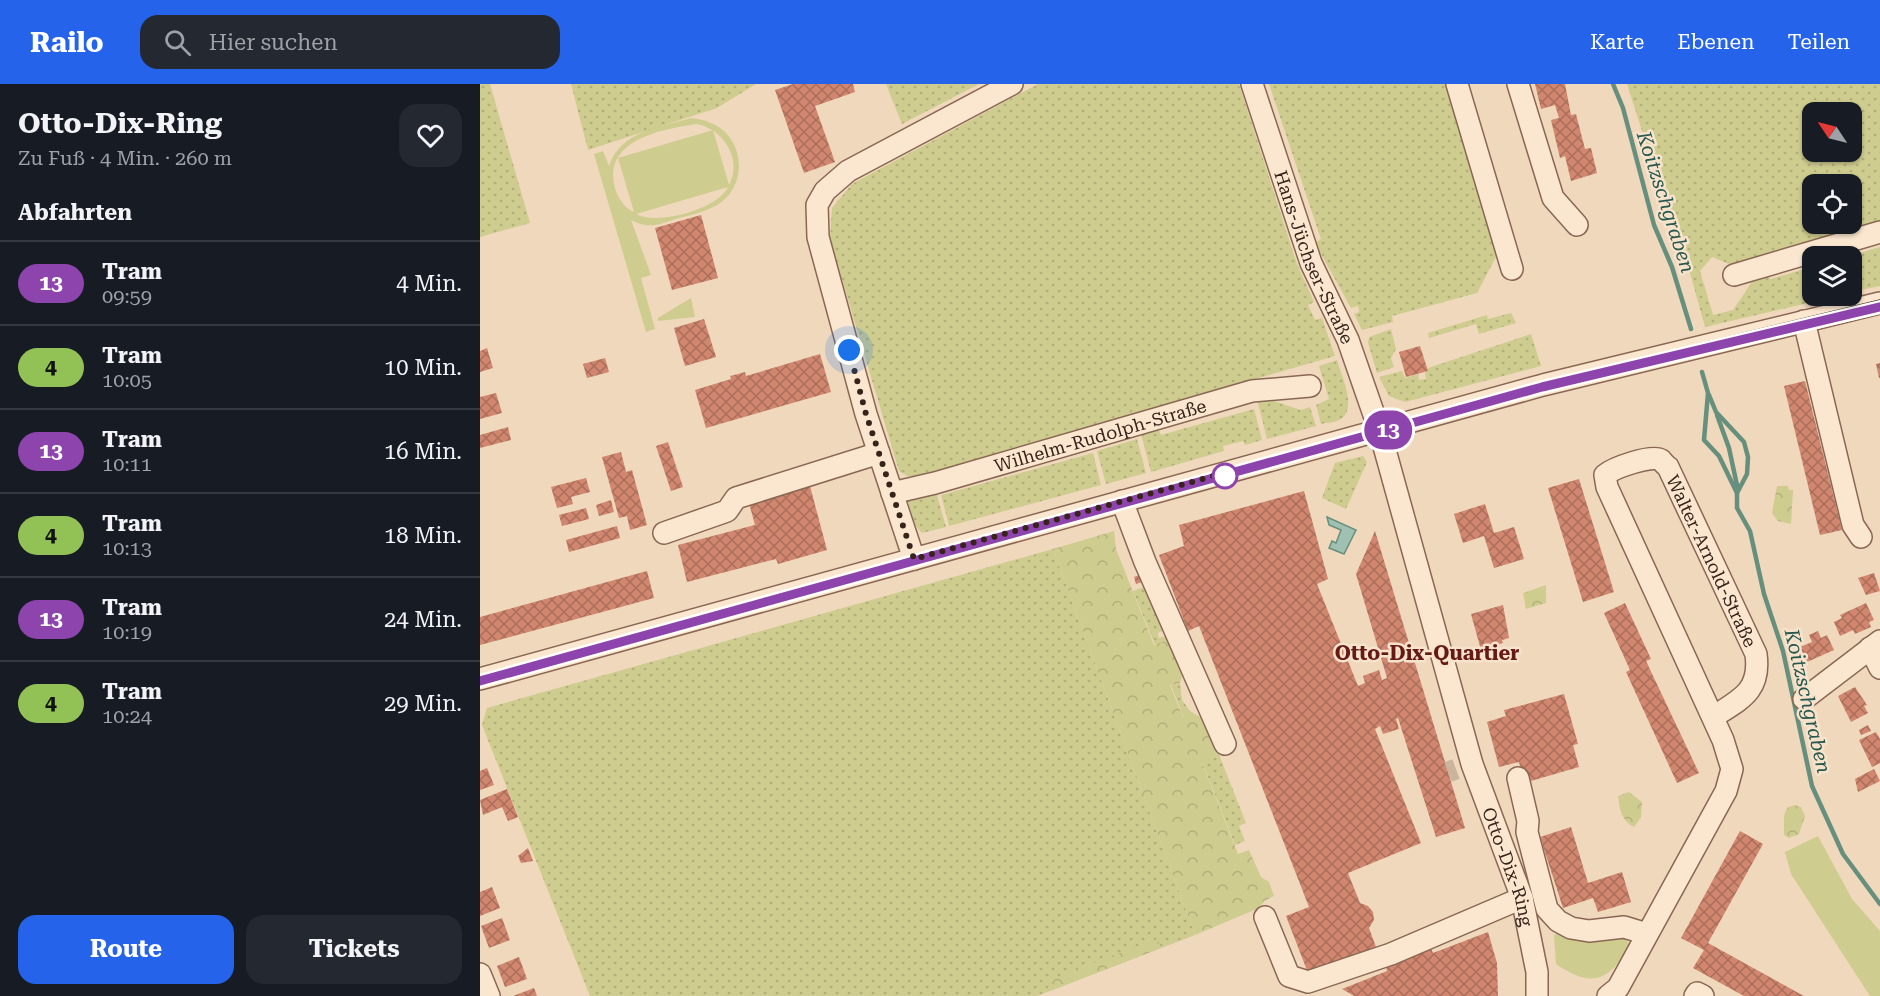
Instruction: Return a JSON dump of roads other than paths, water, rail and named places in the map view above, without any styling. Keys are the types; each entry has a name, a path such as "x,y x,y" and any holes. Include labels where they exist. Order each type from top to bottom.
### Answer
{"street":[{"path":"914,559 879,453 818,237 815,221 817,205 825,191 848,171 1012,84"},
{"name":"Hans-Jüchser-Straße","path":"1252,84 1311,263 1348,340 1378,429"},
{"path":"1457,84 1512,269"},
{"path":"1518,84 1553,198 1577,225"},
{"path":"1734,275 1880,232"},
{"path":"480,679 1378,429 1543,385 1880,303"},
{"path":"1804,321 1853,525 1861,537"},
{"name":"Wilhelm-Rudolph-Straße","path":"892,493 1013,461 1252,391 1310,386"},
{"name":"Otto-Dix-Ring","path":"1378,429 1464,767 1521,898 1537,972 1537,996"},
{"path":"664,533 728,511 736,498 879,453"},
{"name":"Walter-Arnold-Straße","path":"1618,993 1647,934 1726,791 1732,769 1713,717 1607,488 1605,475 1613,469 1654,458 1662,460 1668,467 1756,654 1755,681 1744,697 1713,717"},
{"path":"1122,501 1174,612 1225,744"},
{"path":"1804,699 1875,645 1880,668"},
{"path":"1518,778 1528,821 1527,832 1547,909 1558,921 1571,928 1588,931 1624,927 1647,934"},
{"path":"1265,917 1289,976 1298,981 1308,982 1412,953 1521,898"},
{"path":"480,974 489,996"},
{"path":"1695,996 1697,993 1703,996"}],"waterway":[{"name":"Koitzschgraben","path":"1613,84 1623,108 1654,225 1672,267 1691,329"},
{"name":"Koitzschgraben","path":"1702,372 1708,393 1704,440 1719,456 1737,493 1737,508 1750,531 1764,594 1783,651 1812,786 1843,854 1880,904"},
{"name":"Koitzschgraben","path":"1709,395 1716,412 1744,442 1748,457 1747,474 1737,493"},
{"name":"Koitzschgraben","path":"1717,415 1729,448 1738,490"}],"tunnel":[{"path":"1448,772 1456,769"}],"tram line":[{"path":"480,676 1559,378 1880,300"},
{"name":"13","path":"480,681 1542,387 1880,307"}],"district":[{"name":"Otto-Dix-Quartier","path":"1427,653"}]}
